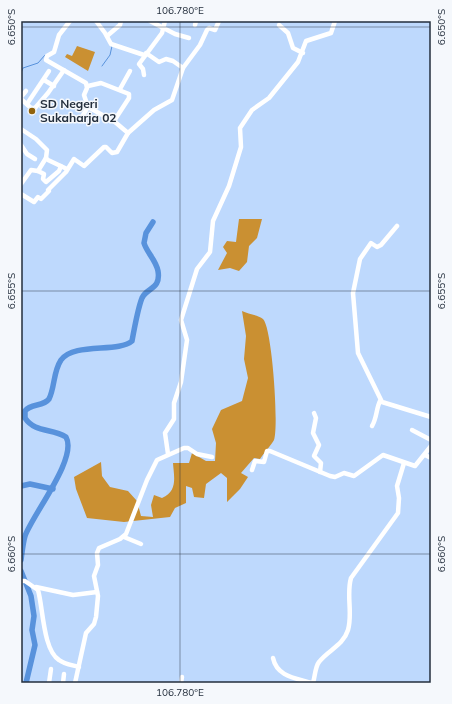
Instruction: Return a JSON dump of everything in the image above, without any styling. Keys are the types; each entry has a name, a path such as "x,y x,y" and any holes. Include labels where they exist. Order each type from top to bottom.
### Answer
{"street":[{"path":"70,21 59,35 54,52 45,58 88,86 93,86 99,82 120,89 130,96 114,121"},
{"path":"96,21 107,36 109,42 113,45 145,54 159,62 166,59 174,61 183,68"},
{"path":"107,36 120,25 121,21"},
{"path":"150,21 175,34 189,38"},
{"path":"144,75 143,69 139,65 163,28 165,21"},
{"path":"21,194 34,202 38,197 41,199 67,169 74,158 85,166 106,147 112,153 117,152 128,133 154,110 172,100 183,68 200,45 207,30 209,28 215,30 219,21"},
{"path":"168,454 165,433 174,419 174,403 180,382 187,340 181,320 197,269 210,252 213,221 229,186 241,144 240,128 254,108 269,98 301,59 307,40 331,33 335,21"},
{"path":"279,25 288,33 293,48 303,53"},
{"path":"26,91 21,98 31,108 35,108 54,86 64,70"},
{"path":"27,104 49,71"},
{"path":"120,89 130,71"},
{"path":"44,80 54,86"},
{"path":"88,86 84,95 88,107 114,121 128,133"},
{"path":"80,120 88,107"},
{"path":"22,131 42,145 48,153 38,171"},
{"path":"21,145 27,154 35,160"},
{"path":"46,158 67,169"},
{"path":"21,184 31,170 44,174 43,180 47,182 59,171 61,166"},
{"path":"397,226 381,245 377,247 371,243 364,251 360,259 353,284 358,352 380,401 431,417"},
{"path":"372,426 377,417 377,409 380,401"},
{"path":"314,413 316,418 314,434 319,445 314,456 321,464 320,472"},
{"path":"412,430 431,440"},
{"path":"252,470 255,461 264,462 267,451 270,451 332,477 344,473 356,476 383,455 415,466 431,446"},
{"path":"127,545 126,538 154,464 157,460 182,448 188,448 197,454 212,457"},
{"path":"425,455 431,458"},
{"path":"273,658 276,667 282,674 313,683 318,663 342,641 348,630 350,602 349,586 351,578 398,513 399,498 397,486 404,463"},
{"path":"75,683 86,634 95,621 97,592 94,576 98,566 98,551 101,547 126,538 140,544"},
{"path":"23,581 34,586 73,595 97,592"},
{"path":"34,586 40,598 48,640 53,655 59,661 79,667"},
{"path":"49,683 51,669"},
{"path":"63,683 64,674"},
{"path":"181,683 182,677"}],"shaded area":[{"path":"77,46 95,52 88,71 65,57 67,54 72,56"},
{"path":"239,219 262,219 257,238 249,246 247,262 239,271 230,268 218,270 227,253 223,247 227,241 236,242"},
{"path":"242,311 263,319 266,326 272,357 276,416 274,440 260,459 254,458 241,473 248,477 240,489 227,502 227,478 221,473 206,484 204,498 194,497 192,488 186,486 186,503 175,508 170,517 124,522 87,518 76,489 74,477 101,462 102,476 110,487 128,491 137,501 141,516 153,517 151,505 154,495 162,498 171,492 173,488 173,463 189,463 192,453 206,461 215,461 216,443 212,429 221,410 242,401 248,378 244,359 246,336"}],"waterway":[{"path":"102,66 110,55 112,46"},
{"path":"21,73 23,68 38,63 45,55"},
{"path":"21,560 25,536 60,472 66,458 68,446 66,437 61,434 39,428 29,423 25,418 25,411 30,407 44,403 49,399 58,365 67,355 85,349 125,345 132,341 142,298 144,294 156,285 158,277 157,267 144,243 146,233 153,222"},
{"path":"21,486 30,484 53,489"},
{"path":"21,571 31,596 34,616 32,630 35,645 26,683"}],"place":[{"name":"SD Negeri Sukaharja 02","path":"32,111"}]}
